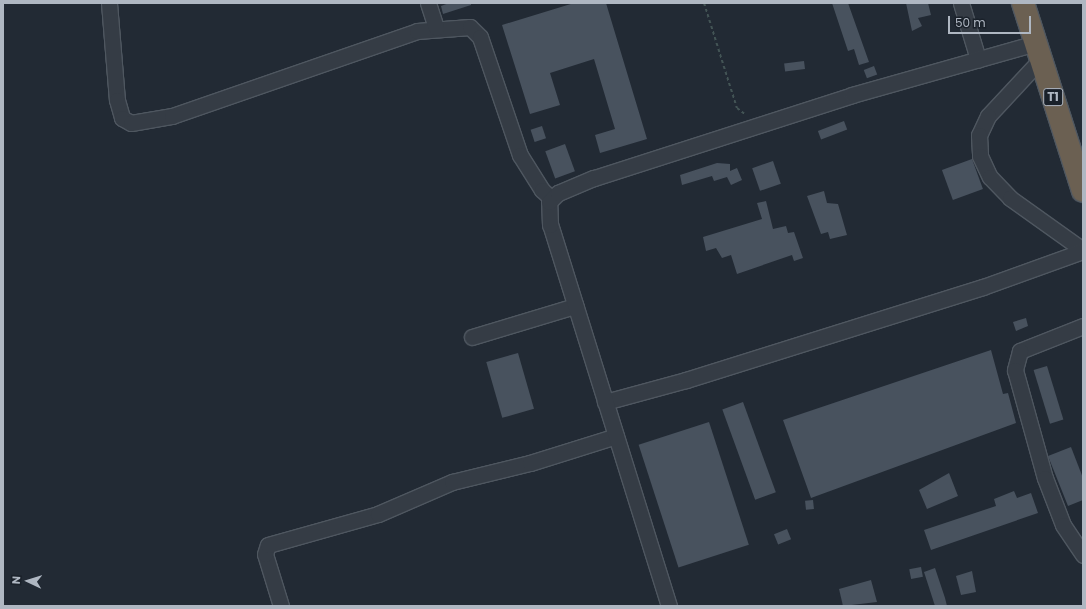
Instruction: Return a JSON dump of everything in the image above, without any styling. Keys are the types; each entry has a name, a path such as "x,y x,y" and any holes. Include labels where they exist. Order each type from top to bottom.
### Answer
{"highway":[{"name":"T1","path":"1023,3 1083,191"}],"lane":[{"path":"108,3 118,105 122,118 131,123 172,116 345,55 436,28 470,26 480,37 520,155 542,190 552,199"},
{"path":"428,3 436,28"},
{"path":"961,3 978,60"},
{"path":"668,606 550,225 548,207 552,199 558,193 594,178 758,126 978,60 1039,51"},
{"path":"1039,51 988,116 979,135 980,156 990,177 1010,198 1083,251"},
{"path":"605,402 686,380 983,287 1083,251"},
{"path":"472,337 575,306"},
{"path":"1083,326 1020,350 1015,370 1045,478 1063,525 1083,555"},
{"path":"281,606 265,554 268,545 378,514 452,482 530,463 616,436"}],"path":[{"path":"704,3 737,108 752,118 758,126"}],"building":[{"path":"449,3 471,3 471,5 443,14 441,6"},
{"path":"574,3 606,3 647,139 600,153 595,135 615,129 594,59 550,73 560,105 530,114 502,25"},
{"path":"832,3 848,3 869,62 859,65 854,49 848,51"},
{"path":"906,3 928,3 931,15 918,18 922,26 912,31"},
{"path":"804,61 805,69 785,71 784,63"},
{"path":"874,66 877,74 867,78 864,70"},
{"path":"844,121 847,129 821,139 818,131"},
{"path":"542,126 546,138 535,142 531,130"},
{"path":"565,144 575,171 555,178 545,151"},
{"path":"972,159 983,189 953,200 942,170"},
{"path":"773,161 781,184 760,191 752,168"},
{"path":"717,163 730,164 730,171 737,168 742,180 731,185 727,177 714,181 712,176 682,185 680,175"},
{"path":"824,191 827,203 838,204 847,235 830,239 828,232 821,234 807,196"},
{"path":"766,201 773,229 786,226 788,233 794,232 803,258 794,261 792,255 737,274 731,255 722,258 716,248 706,251 703,237 762,219 757,203"},
{"path":"1026,318 1028,326 1016,331 1013,322"},
{"path":"991,350 1003,394 1008,393 1016,423 811,498 783,420"},
{"path":"518,353 534,409 502,418 486,362"},
{"path":"1047,366 1063,420 1050,424 1034,370"},
{"path":"743,402 776,492 755,500 722,410"},
{"path":"709,422 749,545 678,568 639,445"},
{"path":"1071,447 1083,478 1083,500 1068,506 1048,456"},
{"path":"949,473 958,496 927,509 919,490"},
{"path":"1014,491 1017,498 1031,493 1038,513 931,550 924,530 996,506 994,499"},
{"path":"813,500 814,509 806,510 805,501"},
{"path":"787,529 791,539 778,544 774,534"},
{"path":"921,567 923,577 911,579 909,569"},
{"path":"935,568 947,606 935,606 924,572"},
{"path":"972,571 976,592 961,595 956,576"},
{"path":"871,580 877,602 843,606 839,589"}]}
